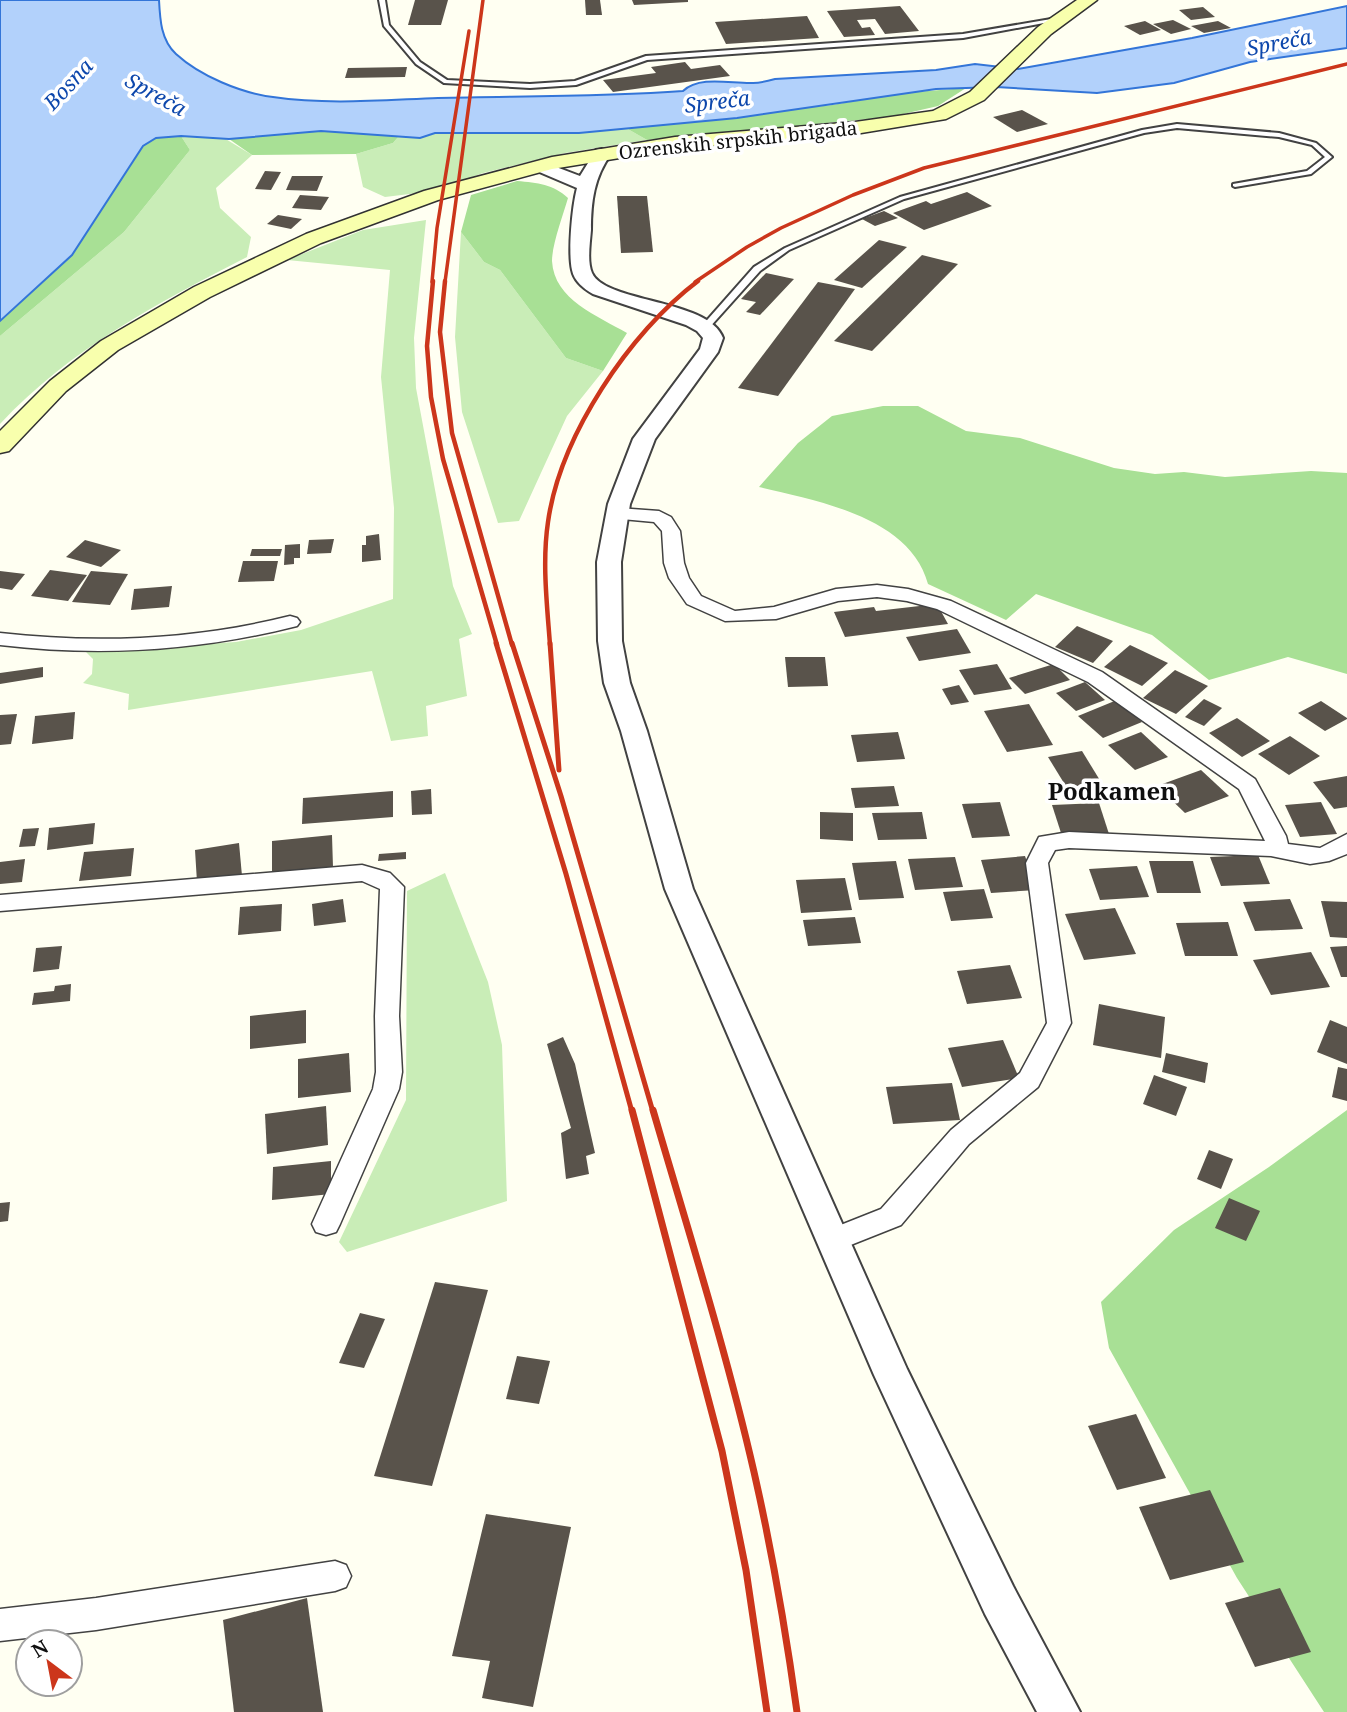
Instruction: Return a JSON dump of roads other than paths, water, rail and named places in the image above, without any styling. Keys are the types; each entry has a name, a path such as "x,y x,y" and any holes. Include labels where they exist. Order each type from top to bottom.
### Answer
{"main road":[{"name":"Ozrenskih srpskih brigada","path":"1057,20 1070,0"},
{"name":"Ozrenskih srpskih brigada","path":"0,446 31,411 97,354 154,318 213,286 277,254 343,226 418,200 602,154 676,142 853,129 945,114 965,105 1057,20 1089,0"}],"street":[{"path":"602,154 596,159 585,185 581,270 589,285 705,327 711,331 713,345 644,439 618,514 609,562 610,641 617,683 634,731 679,889 892,1375 999,1600 1059,1712"},
{"path":"543,167 585,185"},
{"path":"618,514 659,517 664,521 671,531 674,563 679,578 694,600 732,617 776,613 836,595 877,591 908,595 944,605 1094,677 1247,785 1275,836 1277,842 1271,848"},
{"path":"0,639 53,646 115,646 229,637 290,622"},
{"path":"833,1240 891,1217 960,1136 1029,1080 1059,1023 1037,863 1047,843 1069,841 1271,848 1316,858 1338,851 1347,842"},
{"path":"0,903 362,873 374,875 388,883 392,887 387,1016 389,1072 386,1090 326,1224"},
{"path":"0,1625 96,1614 335,1576"}],"lane":[{"path":"382,0 386,25 418,63 446,82 517,86 576,83 646,58 963,36 1057,20"},
{"path":"705,327 757,269 787,249 902,198 1050,156 1144,131 1177,126 1279,135 1314,144 1329,157 1309,173 1235,185"}],"water":[{"path":"0,0 159,0 164,36 176,54 186,62 222,82 248,92 314,101 622,94 683,91 698,83 716,81 756,83 775,79 936,70 975,64 1018,69 1192,38 1347,6 1347,48 1250,62 1174,83 1097,93 996,87 936,89 737,118 579,133 435,133 420,138 321,131 229,139 181,136 156,138 143,146 72,255 0,321"}],"railway":[{"path":"445,282 483,0"},
{"path":"432,282 437,228 469,31"},
{"path":"695,282 781,228 853,195 924,168 1347,64"},
{"path":"433,281 427,346 431,397 443,459 497,645"},
{"path":"445,281 440,332 452,433 512,645"},
{"path":"550,645 546,537 555,489 567,455 602,388 624,357 673,302 698,281"},
{"path":"496,643 566,874 632,1112"},
{"path":"512,643 561,796 653,1112"},
{"path":"550,643 559,770"},
{"path":"632,1110 722,1451 746,1570 767,1712"},
{"path":"653,1110 743,1426 767,1532 797,1712"}],"district":[{"name":"Podkamen","path":"1112,790"}],"water label":[{"name":"Spreča","path":"1279,42"},
{"name":"Bosna","path":"68,84"},
{"name":"Spreča","path":"156,94"},
{"name":"Spreča","path":"717,101"}]}
